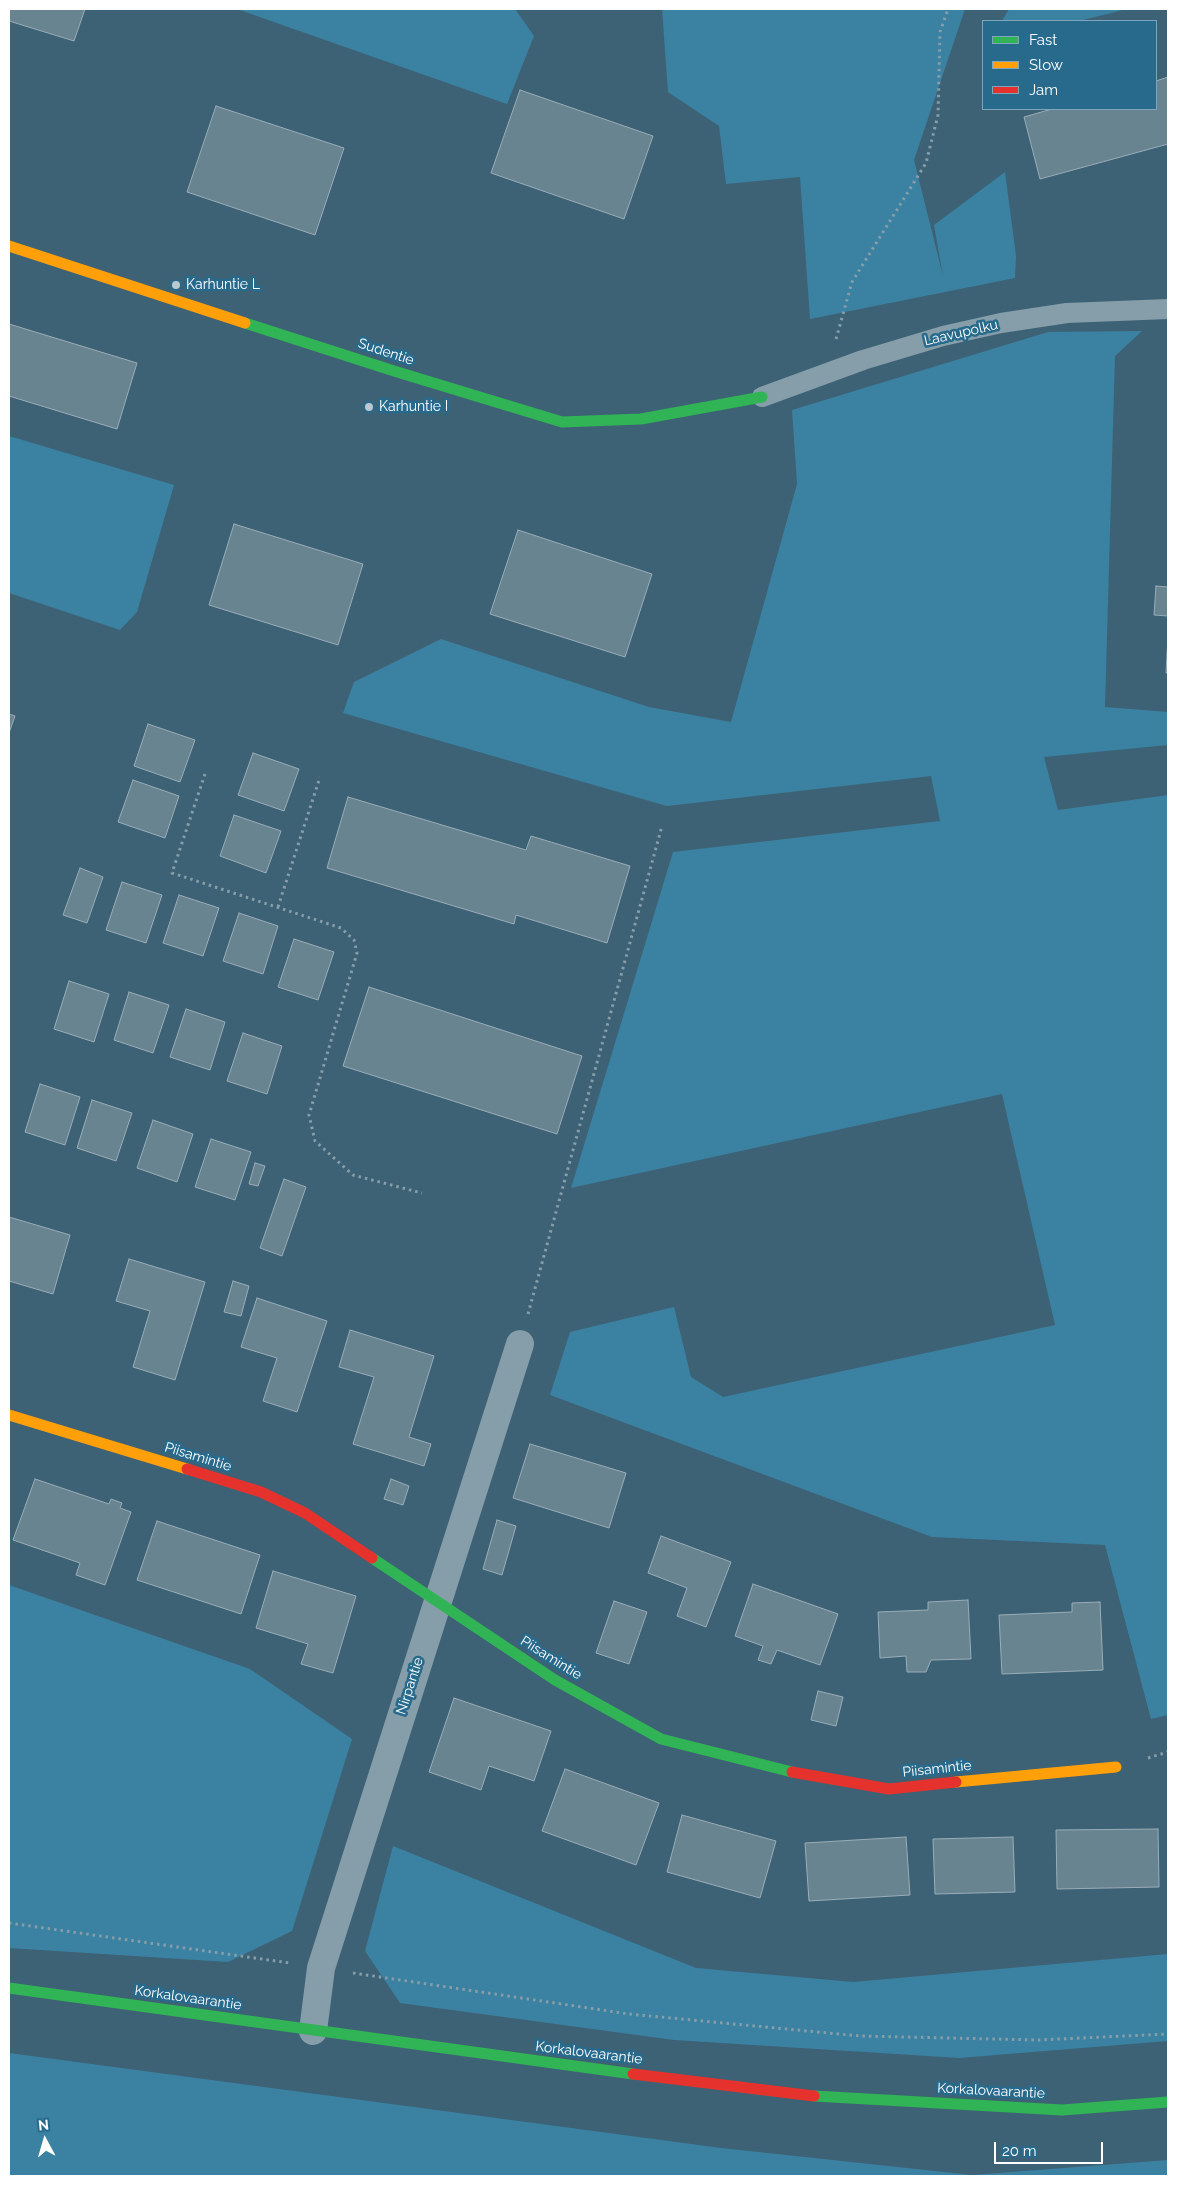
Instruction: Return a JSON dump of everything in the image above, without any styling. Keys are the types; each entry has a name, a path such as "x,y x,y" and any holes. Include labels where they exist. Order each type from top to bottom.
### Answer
{"street":[{"name":"Sudentie","path":"9,246 394,371 562,422 641,419 762,397"},
{"name":"Nirpantie","path":"313,2031 320,1968 520,1344"},
{"name":"Piisamintie","path":"9,1415 261,1492 306,1513 555,1680 661,1739 772,1768 889,1789 1116,1767"},
{"name":"Korkalovaarantie","path":"9,1988 792,2095 1062,2110 1168,2102"}],"lane":[{"name":"Laavupolku","path":"762,397 863,360 953,334 1001,323 1067,314 1168,309"}],"path":[{"path":"835,344 852,282 926,163 938,115 940,32 948,9"},
{"path":"206,774 172,873 341,928 354,940 357,953 309,1115 315,1142 353,1175 422,1193"},
{"path":"278,908 320,776"},
{"path":"520,1344 662,826"},
{"path":"9,1923 629,2014 860,2036 1038,2040 1168,2034"}],"shaded area":[{"path":"237,9 515,9 534,36 507,104"},
{"path":"662,9 965,9 914,160 943,276 934,225 1005,172 1016,256 1015,278 810,319 800,177 726,184 719,126 668,92"},
{"path":"1009,9 1127,9 1083,20 1003,20"},
{"path":"1142,331 1115,356 1105,707 1168,712 1168,745 1044,757 1058,810 1168,795 1168,1715 1151,1719 1105,1545 932,1537 550,1395 570,1332 674,1307 691,1377 723,1397 1055,1325 1002,1094 571,1188 673,852 940,821 931,776 667,806 343,713 354,682 441,639 649,707 731,722 797,484 792,410 1048,332"},
{"path":"9,436 174,485 137,612 120,630 9,593"},
{"path":"9,1585 250,1669 352,1739 292,1931 228,1962 9,1948"},
{"path":"393,1846 696,1968 853,1982 1168,1954 1168,2041 959,2058 674,2040 400,2003 365,1951"},
{"path":"9,2053 721,2148 972,2175 1168,2160 1168,2176 9,2176"}],"building":[{"path":"9,9 85,9 74,41 9,21"},
{"path":"1168,77 1168,144 1040,179 1024,117 1048,110 1157,110 1157,81"},
{"path":"520,90 653,136 624,219 491,173"},
{"path":"216,106 344,148 315,235 187,192"},
{"path":"9,324 137,363 117,429 9,396"},
{"path":"234,524 363,564 338,645 209,605"},
{"path":"518,530 652,574 625,657 490,614"},
{"path":"1156,586 1168,587 1168,616 1154,615"},
{"path":"1168,636 1168,673 1166,673"},
{"path":"9,714 15,716 9,733"},
{"path":"148,724 195,740 180,782 134,766"},
{"path":"253,753 299,769 284,811 238,795"},
{"path":"133,780 179,796 165,838 118,822"},
{"path":"348,797 526,850 531,836 630,866 607,943 516,915 514,924 327,868"},
{"path":"234,815 281,831 266,873 220,856"},
{"path":"80,868 103,877 87,923 63,915"},
{"path":"122,882 162,895 146,943 106,930"},
{"path":"179,895 219,908 203,956 163,943"},
{"path":"239,913 278,926 263,974 223,961"},
{"path":"294,939 334,952 318,1000 278,987"},
{"path":"69,981 109,994 94,1042 54,1029"},
{"path":"369,987 582,1056 557,1134 343,1066"},
{"path":"129,992 169,1005 153,1053 114,1040"},
{"path":"186,1009 225,1022 210,1070 170,1057"},
{"path":"243,1033 282,1046 267,1094 227,1081"},
{"path":"40,1084 80,1097 65,1145 25,1132"},
{"path":"92,1100 132,1113 116,1161 77,1148"},
{"path":"153,1120 193,1134 177,1182 137,1168"},
{"path":"211,1139 251,1152 235,1200 195,1187"},
{"path":"255,1163 265,1166 258,1186 249,1184"},
{"path":"284,1179 306,1187 282,1256 260,1248"},
{"path":"9,1217 70,1235 53,1294 9,1281"},
{"path":"129,1259 205,1282 175,1380 133,1367 150,1311 116,1301"},
{"path":"233,1281 249,1286 241,1316 224,1312"},
{"path":"257,1298 327,1321 297,1412 263,1401 277,1358 241,1347"},
{"path":"350,1330 434,1356 409,1437 431,1444 424,1466 353,1444 374,1377 339,1367"},
{"path":"530,1444 626,1473 609,1528 513,1498"},
{"path":"35,1479 109,1504 111,1499 122,1503 120,1508 131,1512 105,1585 76,1575 80,1563 13,1540"},
{"path":"391,1479 409,1486 403,1505 384,1499"},
{"path":"497,1520 516,1526 502,1575 483,1569"},
{"path":"157,1521 260,1555 241,1614 137,1580"},
{"path":"661,1536 731,1562 706,1627 677,1616 687,1588 648,1573"},
{"path":"273,1571 356,1596 333,1673 301,1664 308,1644 256,1628"},
{"path":"753,1584 838,1614 820,1665 777,1650 771,1664 758,1660 763,1646 735,1636"},
{"path":"968,1600 971,1659 931,1660 926,1672 907,1672 906,1656 880,1658 878,1612 928,1610 928,1602"},
{"path":"614,1601 647,1612 629,1664 596,1653"},
{"path":"1100,1602 1103,1670 1002,1674 999,1615 1072,1612 1072,1603"},
{"path":"818,1691 843,1697 836,1726 811,1720"},
{"path":"454,1698 551,1731 534,1781 489,1766 481,1790 429,1772"},
{"path":"565,1769 659,1803 636,1865 542,1831"},
{"path":"682,1815 776,1841 760,1898 667,1872"},
{"path":"1158,1829 1159,1887 1057,1889 1056,1830"},
{"path":"906,1837 910,1895 809,1901 805,1843"},
{"path":"1013,1837 1015,1892 935,1894 933,1839"}],"traffic: fast":[{"path":"245,323 562,422 641,419 762,397"},
{"path":"372,1558 555,1680 661,1739 792,1772"},
{"path":"9,1988 633,2074"},
{"path":"814,2096 1062,2110 1168,2102"}],"traffic: slow":[{"path":"9,246 245,323"},
{"path":"9,1415 187,1469"},
{"path":"956,1782 1116,1767"}],"traffic: jam":[{"path":"187,1469 261,1492 305,1513 372,1558"},
{"path":"792,1772 889,1789 956,1782"},
{"path":"633,2074 814,2096"}],"place":[{"name":"Karhuntie L","path":"176,285"},
{"name":"Karhuntie I","path":"369,407"}]}
